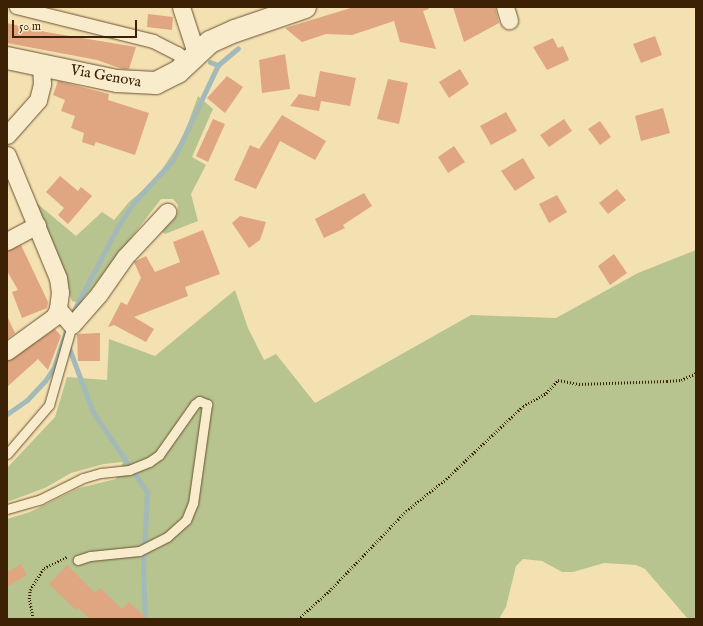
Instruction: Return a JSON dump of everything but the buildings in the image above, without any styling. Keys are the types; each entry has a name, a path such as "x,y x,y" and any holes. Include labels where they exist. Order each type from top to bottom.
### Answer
{"main road":[{"name":"Via Genova","path":"7,58 117,81 144,84 156,83 169,78 210,42 235,31 305,7"}],"street":[{"path":"16,7 153,41 177,53 192,58"},
{"path":"181,7 192,58"},
{"path":"7,135 38,100 42,84 41,64"},
{"path":"7,155 58,278 67,319"},
{"path":"7,350 49,320 67,319 99,294 125,257 167,212"},
{"path":"7,241 37,225"}],"lane":[{"path":"7,454 49,405 67,319"},
{"path":"7,509 41,499 83,478 101,473 129,470 149,462 159,455 195,404 199,402 207,404 193,502 186,520 167,537 139,551 90,556 78,560"}],"path":[{"path":"298,619 329,591 406,511 446,479 523,406 546,393 558,380 574,384 666,381 681,380 696,373"},
{"path":"33,619 28,594 44,568 69,556 78,560"}],"green space":[{"path":"198,96 213,109 192,157 206,165 191,194 198,221 165,234 162,232 177,215 178,205 173,199 161,199 91,290 79,303 72,301 33,200 76,236 102,212 114,220 129,202 156,179 183,137"},
{"path":"696,250 696,619 688,619 645,569 636,565 604,563 573,572 562,572 542,561 523,559 516,566 506,607 499,619 7,619 7,519 30,512 79,488 116,479 123,462 104,464 71,473 45,488 7,502 7,468 55,417 67,377 107,380 109,339 155,356 235,290 248,328 264,360 276,354 315,403 471,315 556,318 638,273"}],"waterway":[{"path":"72,314 117,228 134,202 173,160 218,65 238,48"},
{"path":"210,62 218,65"},
{"path":"7,414 27,400 45,381 54,367 68,325"},
{"path":"67,343 93,412 147,492 143,568 145,619"}]}
